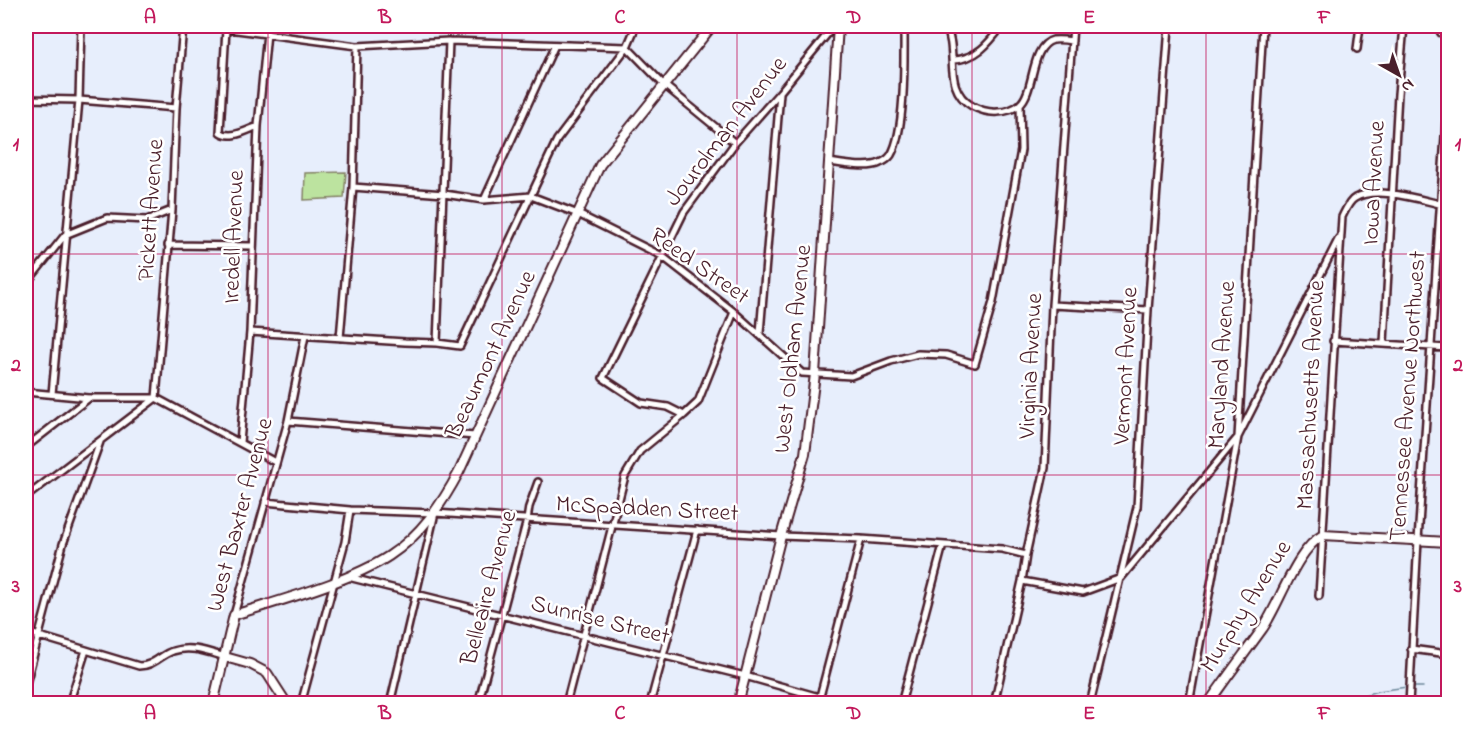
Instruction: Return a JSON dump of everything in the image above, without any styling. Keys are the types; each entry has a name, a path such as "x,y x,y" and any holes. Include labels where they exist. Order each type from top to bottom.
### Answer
{"street":[{"path":"52,394 79,100 81,26"},
{"name":"Pickett Avenue","path":"156,398 172,210 176,108 183,26"},
{"path":"206,26 357,46 449,41 627,47 663,84 735,143"},
{"path":"250,332 460,346 557,140 627,47 636,26"},
{"name":"Beaumont Avenue","path":"234,615 334,582 373,566 405,544 435,513 459,472 600,165 712,26"},
{"name":"Jourolman Avenue","path":"684,415 668,406 641,403 603,378 684,212 735,143 836,26"},
{"name":"West Oldham Avenue","path":"738,704 805,454 815,374 830,162 836,26"},
{"path":"830,162 878,165 890,156 898,129 904,74 904,26"},
{"path":"946,26 951,42 953,84 956,92 970,105 995,113 1006,111 1020,104 1025,96 1039,53 1049,42 1072,41"},
{"path":"953,60 964,60 973,56 985,47 1002,26"},
{"name":"Virginia Avenue","path":"994,704 1045,468 1052,305 1073,26"},
{"name":"Vermont Avenue","path":"1090,704 1137,507 1148,310 1169,26"},
{"name":"Maryland Avenue","path":"1189,704 1238,437 1263,26"},
{"path":"1357,49 1360,26"},
{"name":"Iowa Avenue","path":"1384,344 1404,26"},
{"path":"1437,26 1441,33 1449,36"},
{"path":"226,28 220,132 222,135 230,136 258,126"},
{"name":"Iredell Avenue","path":"240,442 250,332 258,126 267,33"},
{"path":"437,343 449,41"},
{"path":"484,200 555,45"},
{"path":"340,338 353,187 357,46"},
{"name":"Tennessee Avenue Northwest","path":"1409,700 1449,91"},
{"path":"760,333 780,92"},
{"path":"26,99 79,100 176,108"},
{"name":"Reed Street","path":"353,187 444,194 484,200 531,195 578,214 662,256 760,333 802,373 851,376 918,354 946,355 975,364 993,302 1021,150 1020,104"},
{"name":"Massachusetts Avenue","path":"1319,596 1342,217 1352,199 1365,193 1393,194"},
{"path":"1393,194 1440,204"},
{"path":"26,284 65,235 107,218 147,220 172,210"},
{"path":"1022,582 1083,592 1121,578 1238,437 1339,237"},
{"path":"168,245 252,246"},
{"path":"1052,305 1148,310"},
{"path":"566,704 625,476 640,451 698,402 734,312"},
{"name":"West Baxter Avenue","path":"213,704 234,615 288,421 305,336"},
{"path":"1334,341 1449,348"},
{"path":"26,392 89,398 156,398 275,462"},
{"path":"26,447 89,398"},
{"path":"26,497 156,398"},
{"path":"288,421 475,436"},
{"path":"26,684 63,544 100,440"},
{"name":"Belleaire Avenue","path":"478,704 529,507 538,482"},
{"name":"McSpadden Street","path":"266,502 350,510 435,513 782,536 861,539 1002,549 1026,555"},
{"path":"301,704 345,542 350,510"},
{"path":"390,704 435,513"},
{"path":"650,704 697,530"},
{"path":"1323,535 1449,542"},
{"name":"Murphy Avenue","path":"1208,704 1263,627 1306,547 1323,535"},
{"path":"818,700 861,539"},
{"path":"901,704 943,545"},
{"name":"Sunrise Street","path":"346,577 745,676 818,700 844,704"},
{"path":"26,632 139,666 147,666 172,651 188,648 225,657 267,673 276,684 286,704"},
{"path":"69,704 86,650"},
{"path":"1411,650 1449,654"}],"green space":[{"path":"346,172 344,198 304,200 305,173"}],"waterway":[{"path":"1332,704 1378,691 1407,687"},
{"path":"1412,687 1423,687"}]}
